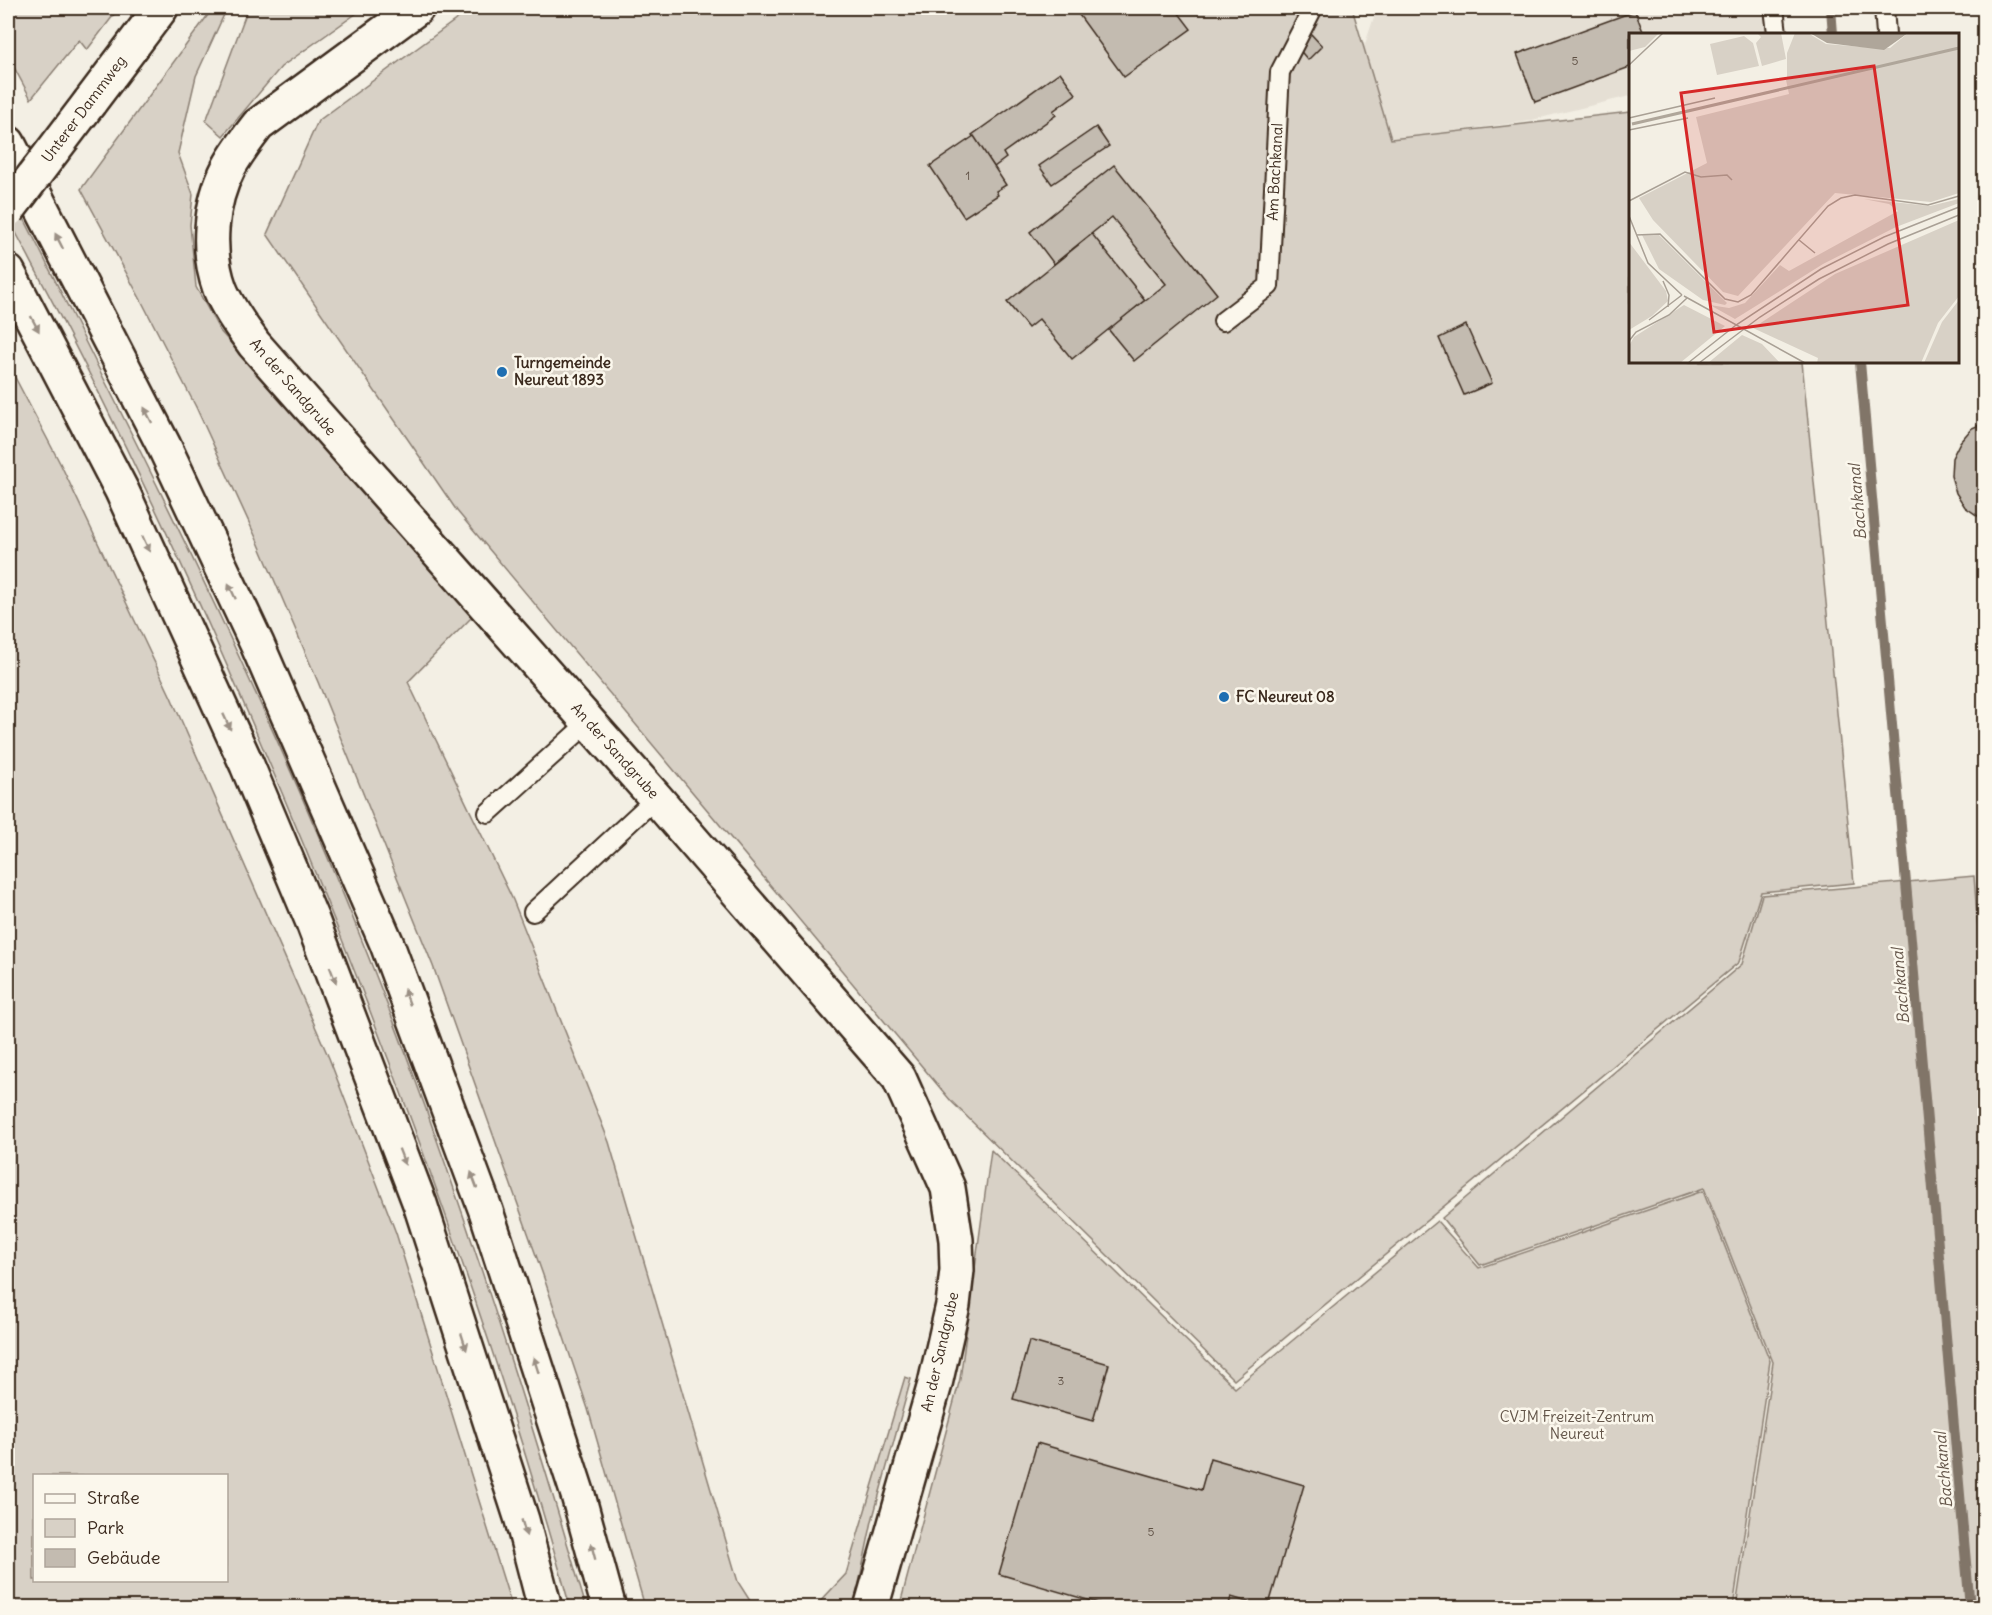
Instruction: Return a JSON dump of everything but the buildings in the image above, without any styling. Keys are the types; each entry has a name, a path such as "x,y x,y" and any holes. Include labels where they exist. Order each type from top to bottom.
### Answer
{"main road":[{"name":"Unterer Dammweg","path":"8,210 161,8"},
{"name":"An der Sandgrube","path":"417,8 258,125 228,168 217,199 212,232 212,259 220,289 234,316 255,344 656,798 898,1078 948,1188 957,1240 957,1270 953,1305 935,1383 872,1608"},
{"path":"8,143 174,466 262,654 387,944 489,1222 578,1495 609,1608"},
{"path":"8,272 122,491 247,765 312,920 420,1204 522,1520 545,1608"}],"lane":[{"name":"Am Bachkanal","path":"1223,321 1269,286 1280,72 1313,8"},
{"path":"1774,8 1776,33"},
{"path":"1884,8 1886,33"},
{"path":"488,813 589,722"},
{"path":"532,912 656,798"}],"shaded area":[{"path":"1377,8 1767,8 1770,33 1629,33 1629,96 1524,122 1391,139 1364,47"}],"green space":[{"path":"8,8 119,8 87,50 79,40 31,99 8,56"},
{"path":"213,8 227,8 196,76 178,153 193,194 190,225 196,287 220,331 423,558 472,617 408,682 513,900 609,1142 738,1582 754,1607 645,1607 588,1409 433,966 318,682 258,542 196,407 81,189"},
{"path":"248,8 364,8 281,67 223,136 206,121"},
{"name":"FC Neureut 08","path":"472,8 1352,8 1391,139 1629,112 1629,363 1802,363 1854,883 1761,892 1739,962 1234,1380 951,1101 457,511 267,234 318,121"},
{"path":"8,187 225,626 302,797 374,970 479,1262 545,1468 586,1607 570,1607 520,1437 435,1185 405,1102 304,845 226,663 143,483 8,218"},
{"path":"8,364 61,465 171,697 329,1058 396,1233 512,1607 8,1607"},
{"path":"1974,876 1984,1011 1984,1607 1736,1607 1773,1362 1704,1188 1480,1265 1442,1218 1742,964 1762,895"},
{"name":"CVJM Freizeit-Zentrum Neureut","path":"991,1150 1235,1388 1437,1221 1479,1268 1703,1191 1770,1361 1733,1607 899,1608 960,1379"},
{"path":"905,1377 911,1379 872,1521 854,1607 815,1607 846,1574"}],"waterway":[{"name":"Bachkanal","path":"1831,8 1833,33"},
{"name":"Bachkanal","path":"1860,363 1970,1608"}],"place":[{"name":"Turngemeinde Neureut 1893","path":"502,372"},
{"name":"FC Neureut 08","path":"1224,697"}]}
